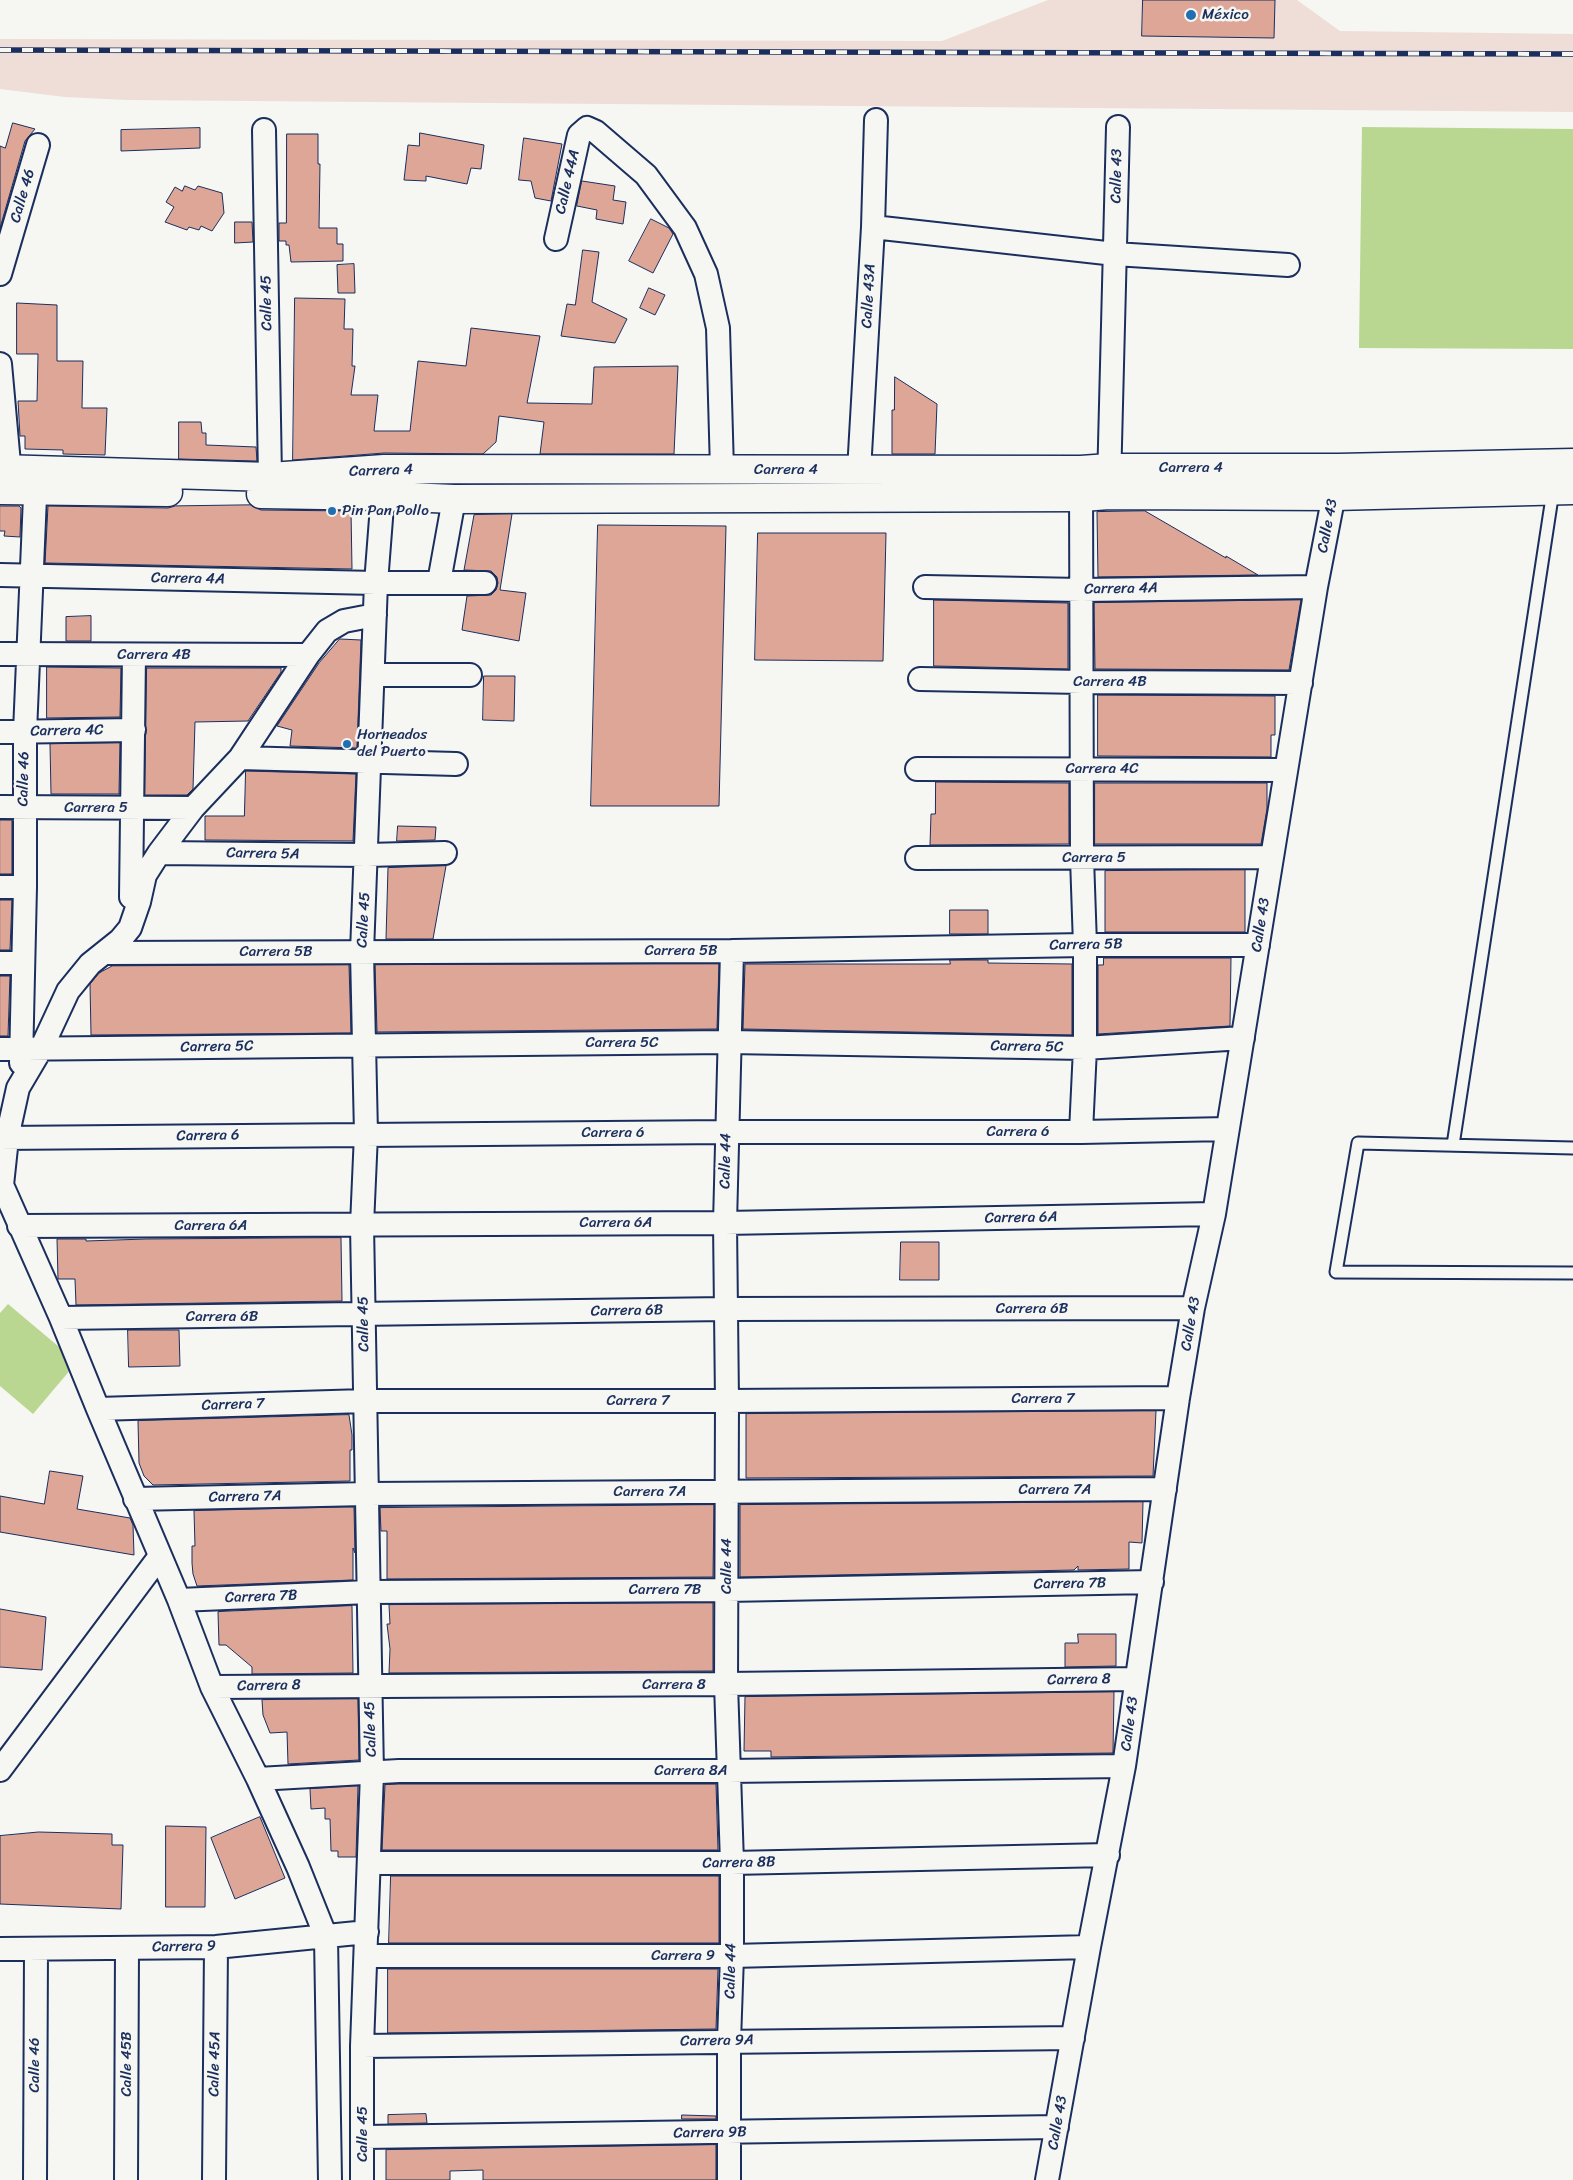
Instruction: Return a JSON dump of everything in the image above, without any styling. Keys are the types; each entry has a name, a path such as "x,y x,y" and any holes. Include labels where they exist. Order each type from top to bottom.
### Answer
{"street":[{"name":"Calle 43A","path":"860,471 873,227 876,120"},
{"name":"Calle 43","path":"1109,495 1118,127"},
{"name":"Calle 44A","path":"556,239 579,135 587,128 596,132 646,175 684,228 706,274 718,328 722,470"},
{"name":"Calle 45","path":"264,130 270,477"},
{"name":"Calle 46","path":"0,274 38,146"},
{"path":"873,227 1115,254 1288,265"},
{"name":"Calle 46","path":"0,364 30,575 25,732 23,963 32,1049"},
{"name":"Carrera 4","path":"16,480 384,482 722,470 1338,468 1573,463"},
{"name":"Calle 43","path":"1047,2180 1124,1766 1178,1398 1193,1308 1214,1214 1316,586 1338,468"},
{"path":"1081,470 1082,858 1085,945 1085,1048 1081,1132"},
{"name":"Carrera 4","path":"16,480 270,477 384,482 454,499 1082,497 1109,495 1334,496 1563,490"},
{"name":"Calle 45","path":"362,2180 364,2137 362,2046 372,1773 362,1225 366,1134 366,1045 362,952 376,583 384,482"},
{"path":"439,582 454,499"},
{"name":"Carrera 4A","path":"0,575 376,583 485,583"},
{"name":"Carrera 4A","path":"925,588 1082,590 1316,586"},
{"path":"330,2180 326,1937 298,1867 258,1779 212,1687 179,1600 135,1500 61,1318 1,1188 4,1138 18,1088 32,1049 68,991 90,964 120,940 130,928 145,876 159,853 192,808 240,758 308,655 327,631 344,621 375,615"},
{"name":"Carrera 4B","path":"0,654 308,655"},
{"path":"130,928 134,655"},
{"path":"373,675 470,675"},
{"name":"Carrera 4B","path":"920,679 1301,683"},
{"name":"Carrera 4C","path":"0,732 134,730"},
{"path":"240,758 456,764"},
{"name":"Carrera 4C","path":"917,769 1286,770"},
{"name":"Carrera 5","path":"0,807 192,808"},
{"name":"Carrera 5A","path":"159,853 367,856 445,853"},
{"name":"Carrera 5","path":"917,858 1272,857"},
{"path":"0,887 25,887"},
{"name":"Carrera 5B","path":"105,953 732,952 1085,945 1258,945"},
{"name":"Calle 44","path":"729,2180 732,1863 726,1684 727,1401 725,1223 732,952"},
{"path":"0,963 23,963"},
{"name":"Carrera 5C","path":"0,1049 729,1042 1085,1048 1243,1038"},
{"name":"Carrera 6","path":"4,1138 366,1134 1081,1132 1227,1129"},
{"name":"Carrera 6A","path":"19,1226 725,1223 1214,1214"},
{"name":"Carrera 6B","path":"61,1318 365,1316 725,1309 1193,1308"},
{"name":"Carrera 7","path":"98,1409 365,1401 1178,1398"},
{"name":"Carrera 7A","path":"135,1500 367,1494 1165,1489"},
{"path":"0,1770 160,1556"},
{"name":"Carrera 7B","path":"179,1600 369,1592 727,1590 1152,1582"},
{"name":"Carrera 8","path":"212,1687 1136,1679"},
{"name":"Carrera 8A","path":"258,1779 399,1771 728,1771 1124,1766"},
{"name":"Carrera 8B","path":"369,1863 732,1863 1108,1855"},
{"name":"Carrera 9","path":"0,1949 216,1947 367,1932"},
{"name":"Calle 45A","path":"214,2180 216,1947"},
{"name":"Carrera 9","path":"366,1956 732,1956 1089,1947"},
{"name":"Calle 46","path":"35,2180 36,1949"},
{"name":"Calle 45B","path":"126,2180 128,1949"},
{"name":"Carrera 9A","path":"362,2046 1073,2038"},
{"name":"Carrera 9B","path":"364,2137 1057,2127"}],"lane":[{"path":"1453,1145 1563,490"},
{"path":"1573,1148 1358,1143 1336,1272 1573,1274"}],"shaded area":[{"path":"1048,0 1297,0 1340,31 1573,34 1573,112 127,100 65,97 0,89 0,39 942,41"}],"green space":[{"path":"1362,127 1573,129 1573,349 1359,348"},
{"path":"8,1304 77,1362 33,1414 0,1386 0,1313"}],"building":[{"path":"1143,0 1275,0 1274,38 1142,36"},
{"path":"13,123 35,129 25,141 0,228 0,146 5,148"},
{"path":"200,128 200,148 121,151 121,130"},
{"path":"420,133 484,145 481,169 471,168 467,184 426,176 426,181 404,180 408,145 419,146"},
{"path":"287,134 318,134 318,164 320,164 319,228 337,228 337,244 343,244 343,261 291,262 289,245 286,245 286,241 279,241 279,223 286,223"},
{"path":"524,138 562,144 551,201 535,198 531,181 519,180"},
{"path":"582,181 615,186 613,200 626,202 623,224 596,219 597,210 577,206"},
{"path":"185,186 195,190 198,186 222,193 224,213 212,231 201,226 199,230 189,227 187,230 165,222 174,207 166,202 175,187 182,191"},
{"path":"651,219 669,228 673,234 653,273 629,261"},
{"path":"235,222 252,222 253,242 235,243"},
{"path":"583,250 599,252 592,302 627,319 615,343 561,336 567,304 575,305"},
{"path":"354,264 355,293 338,293 337,265"},
{"path":"649,288 665,295 655,315 640,308"},
{"path":"295,298 345,299 344,329 353,329 352,366 355,366 351,395 378,395 374,431 410,431 418,361 466,366 471,328 540,336 527,403 592,404 594,367 678,366 674,454 540,454 544,422 499,416 496,442 483,454 384,453 293,460"},
{"path":"17,303 57,305 57,361 83,361 82,408 107,408 105,455 63,454 63,450 25,449 25,436 20,436 18,401 37,401 38,354 17,354"},
{"path":"895,377 937,404 935,454 892,454 892,410 894,410"},
{"path":"179,422 201,422 202,433 206,433 206,445 256,447 257,461 179,459"},
{"path":"251,505 261,510 351,511 352,569 45,563 48,506 168,508 175,506"},
{"path":"0,506 19,506 21,508 20,537 4,536 5,531 0,531"},
{"path":"1145,511 1258,575 1098,577 1097,512"},
{"path":"512,514 500,590 526,593 519,641 462,630 467,596 491,595 496,590 498,583 497,577 491,571 464,570 474,515"},
{"path":"598,525 726,526 719,806 591,806"},
{"path":"758,533 886,533 883,661 755,660"},
{"path":"934,600 1068,603 1068,669 934,666"},
{"path":"1301,600 1289,670 1095,669 1094,603"},
{"path":"91,616 91,641 66,641 66,617"},
{"path":"340,639 361,640 357,748 290,746 292,730 277,726 319,663"},
{"path":"47,667 121,668 120,717 47,718"},
{"path":"147,668 281,668 281,672 248,721 195,722 193,789 187,795 145,795"},
{"path":"484,676 515,676 514,721 483,720"},
{"path":"1098,695 1275,696 1275,735 1271,735 1271,757 1098,756"},
{"path":"120,743 119,794 51,794 50,744"},
{"path":"246,771 356,774 353,841 205,840 205,816 244,816"},
{"path":"936,782 1069,783 1069,844 930,845 931,814 935,814"},
{"path":"1095,783 1267,783 1267,809 1261,844 1095,844"},
{"path":"0,820 12,820 12,874 0,874"},
{"path":"398,826 436,827 435,840 397,841"},
{"path":"446,866 433,939 386,939 388,868"},
{"path":"1245,870 1245,932 1105,932 1105,871"},
{"path":"0,900 12,900 10,950 0,950"},
{"path":"950,910 988,910 988,934 950,934"},
{"path":"1104,958 1231,958 1230,1026 1098,1034 1098,965 1103,965"},
{"path":"950,960 988,960 988,963 1072,964 1072,1035 743,1029 745,964 950,964"},
{"path":"719,964 717,1029 377,1032 375,965"},
{"path":"349,965 351,1033 91,1035 90,984 99,973 112,966"},
{"path":"0,976 10,976 8,1036 0,1036"},
{"path":"341,1238 342,1301 76,1305 75,1279 58,1279 57,1239 86,1239 86,1241"},
{"path":"901,1242 939,1242 939,1280 900,1280"},
{"path":"128,1330 179,1330 180,1366 129,1367"},
{"path":"1156,1411 1153,1476 746,1478 746,1414"},
{"path":"349,1415 352,1435 350,1481 153,1485 144,1476 139,1463 138,1421"},
{"path":"50,1471 83,1476 77,1509 130,1518 133,1525 134,1555 0,1532 0,1496 44,1504"},
{"path":"1143,1502 1142,1543 1129,1542 1129,1569 1078,1570 1078,1566 1074,1570 740,1577 740,1505"},
{"path":"714,1505 713,1577 387,1579 387,1531 381,1531 380,1508"},
{"path":"354,1507 355,1553 353,1548 353,1580 197,1586 192,1563 192,1546 195,1546 194,1511"},
{"path":"713,1603 713,1671 389,1673 390,1649 387,1624 390,1624 389,1605"},
{"path":"352,1606 353,1673 252,1674 252,1667 226,1645 219,1645 218,1612"},
{"path":"0,1609 46,1617 42,1670 0,1667"},
{"path":"1078,1634 1116,1634 1116,1666 1065,1667 1065,1643 1078,1643"},
{"path":"1114,1692 1113,1753 771,1757 771,1751 744,1751 745,1697"},
{"path":"358,1699 359,1760 288,1764 287,1732 270,1733 263,1715 262,1700"},
{"path":"716,1784 718,1850 382,1850 385,1785"},
{"path":"358,1786 356,1857 338,1857 338,1851 331,1851 330,1819 325,1819 325,1808 311,1809 310,1789"},
{"path":"260,1817 285,1878 235,1899 211,1838"},
{"path":"166,1826 206,1827 205,1907 166,1907"},
{"path":"39,1832 112,1834 112,1845 123,1845 121,1909 0,1904 0,1836"},
{"path":"391,1876 719,1876 719,1943 389,1943"},
{"path":"388,1969 718,1969 716,2029 388,2033"},
{"path":"426,2114 427,2123 388,2124 388,2115"},
{"path":"682,2115 716,2116 716,2119 682,2119"},
{"path":"716,2145 716,2180 483,2180 483,2170 450,2171 450,2180 386,2180 386,2150"}],"railway":[{"path":"0,50 1573,54"}],"place":[{"name":"México","path":"1191,15"},
{"name":"Pin Pan Pollo","path":"332,511"},
{"name":"Horneados del Puerto","path":"347,744"}]}
